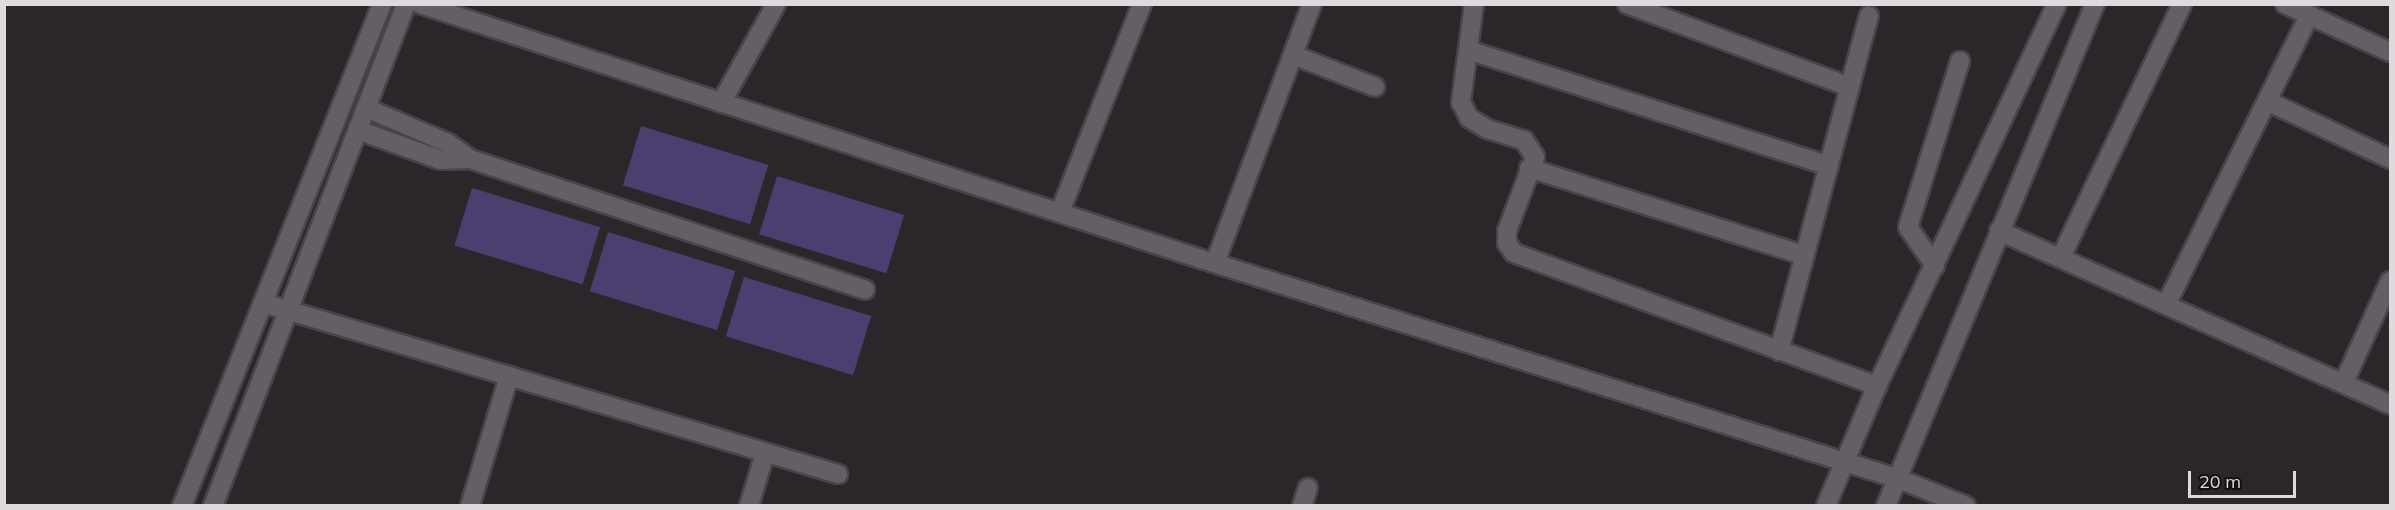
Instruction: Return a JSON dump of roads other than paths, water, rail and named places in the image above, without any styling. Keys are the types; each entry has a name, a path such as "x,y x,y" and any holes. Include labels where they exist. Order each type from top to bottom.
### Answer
{"street":[{"path":"182,506 382,4"},
{"path":"213,506 406,4"},
{"path":"420,4 1215,263 1845,464 1899,479 1966,506"},
{"path":"721,103 776,4"},
{"path":"1060,212 1142,4"},
{"path":"1215,263 1312,4"},
{"path":"1474,4 1461,102 1468,118 1487,129 1524,140 1534,157 1507,231 1507,243 1514,253 1877,386"},
{"path":"1627,4 1850,87"},
{"path":"1826,506 1877,386 2057,4"},
{"path":"1886,506 2095,4"},
{"path":"2061,257 2182,4"},
{"path":"2285,4 2391,52"},
{"path":"1779,351 1869,16"},
{"path":"2166,305 2309,16"},
{"path":"1468,50 1828,166"},
{"path":"1293,55 1375,87"},
{"path":"1935,266 1908,227 1959,61"},
{"path":"2267,101 2391,159"},
{"path":"366,108 448,143 470,159 865,290"},
{"path":"358,130 441,160 470,159"},
{"path":"1529,168 1804,255"},
{"path":"1999,231 2391,404"},
{"path":"2344,382 2391,281"},
{"path":"263,303 838,474"},
{"path":"470,506 509,376"},
{"path":"749,506 765,453"}]}
